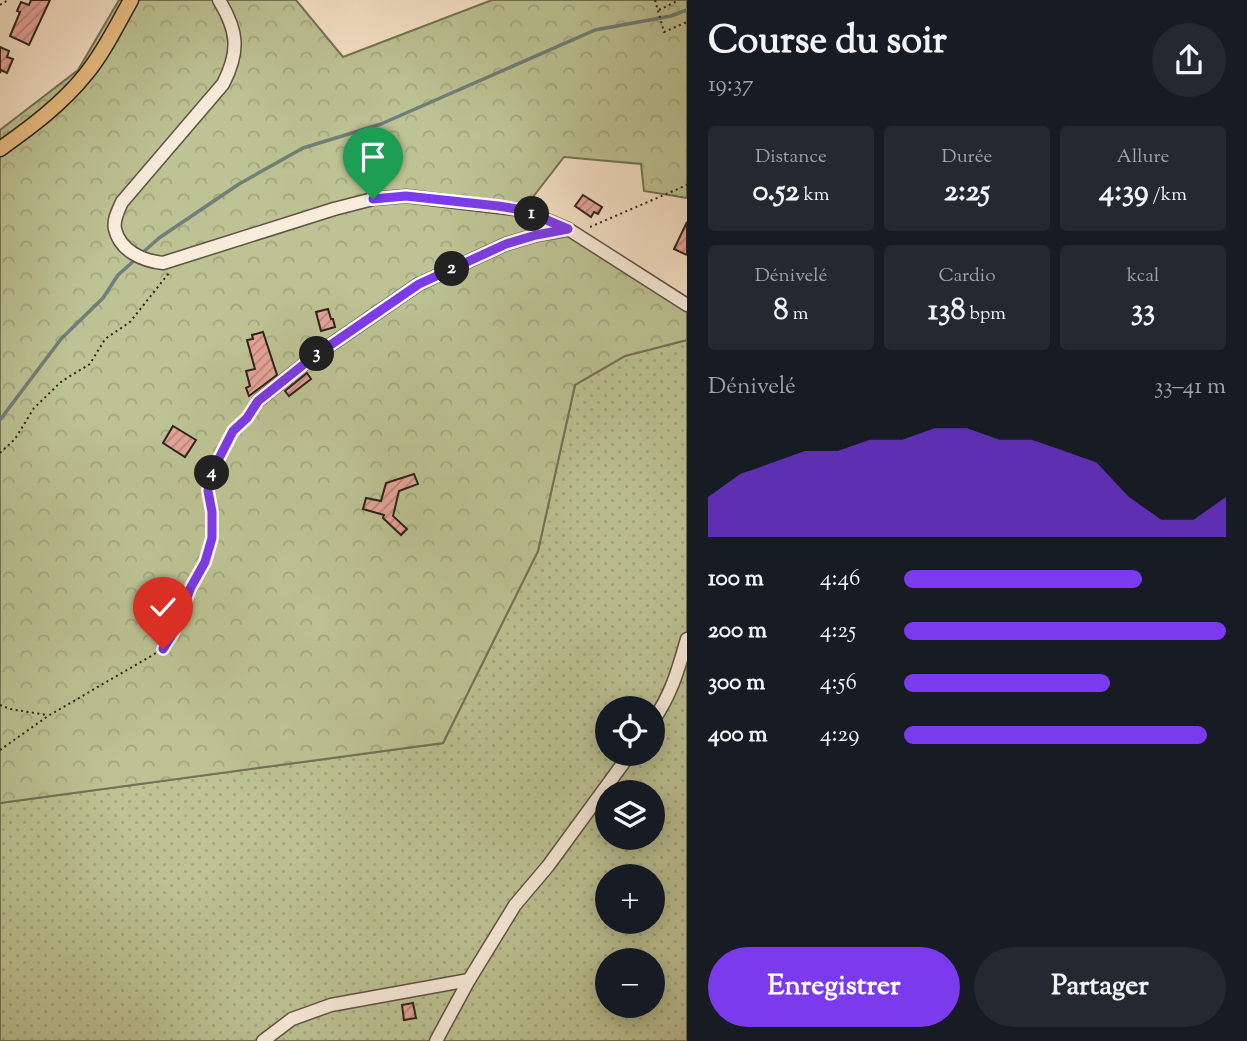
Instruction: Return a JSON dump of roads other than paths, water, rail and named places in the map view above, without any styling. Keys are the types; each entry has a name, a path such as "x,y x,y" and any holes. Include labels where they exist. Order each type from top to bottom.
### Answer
{"main road":[{"path":"0,149 68,95 105,47 131,0"}],"street":[{"path":"219,0 235,34 232,66 223,84 122,202 116,216 115,229 122,244 138,257 163,262 334,209 373,199 406,196 523,210 568,229 687,305"},
{"path":"258,401 313,357 419,284 506,244 568,229"},
{"path":"665,702 674,684 687,639"},
{"path":"436,1041 469,980 515,905 548,866 621,766"},
{"path":"263,1041 292,1019 331,1005 469,980"}],"waterway":[{"path":"141,254 159,238 239,184 303,148 381,124 595,30 671,16 687,10"},
{"path":"0,420 61,339 103,298 118,275 136,259"}]}
